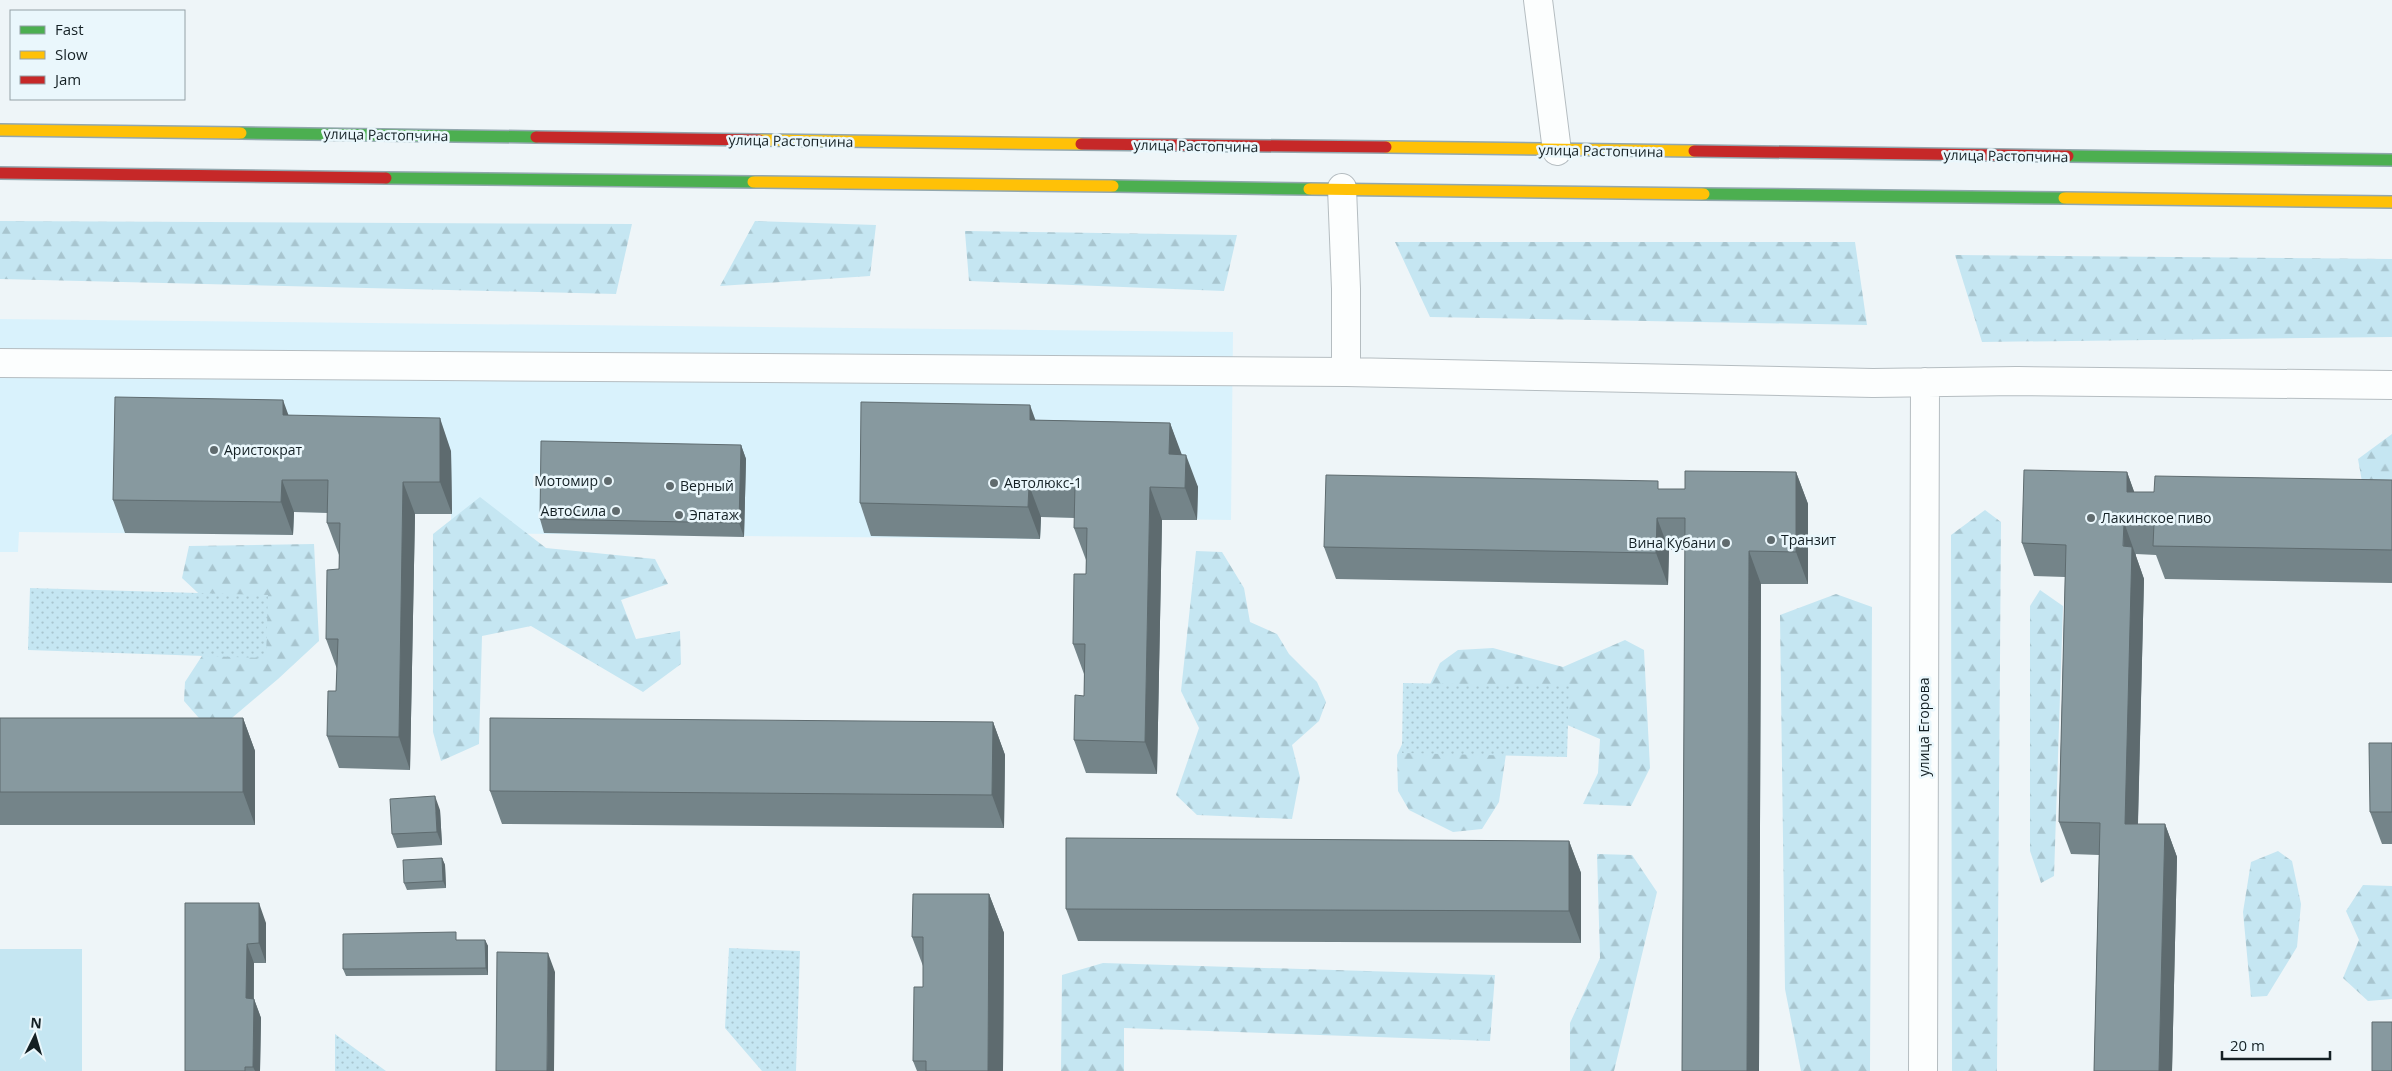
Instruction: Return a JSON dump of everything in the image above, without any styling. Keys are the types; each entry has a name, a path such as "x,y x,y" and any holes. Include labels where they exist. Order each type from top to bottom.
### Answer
{"highway":[{"name":"улица Растопчина","path":"0,130 2392,160"},
{"path":"0,173 2392,202"}],"street":[{"path":"1538,0 1558,151"},
{"path":"1342,188 1346,289 1346,372"},
{"path":"0,363 1346,372 1873,383 2392,385"},
{"name":"улица Егорова","path":"1923,1071 1925,382"}],"shaded area":[{"path":"0,319 1233,332 1231,520 1041,517 1040,539 451,533 451,514 294,512 293,535 19,532 18,552 0,552"}],"green space":[{"path":"0,221 632,224 616,294 0,279"},
{"path":"755,221 876,225 870,276 720,286"},
{"path":"965,231 1237,235 1224,291 969,281"},
{"path":"1395,242 1855,242 1867,325 1430,317"},
{"path":"1955,255 2392,259 2392,337 1982,342"},
{"path":"2392,434 2392,494 2364,493 2358,459"},
{"path":"480,497 546,548 655,559 668,584 621,600 636,639 680,631 681,664 643,692 531,626 482,636 479,744 441,761 433,732 433,534"},
{"path":"1985,510 2001,522 1997,1071 1952,1071 1951,535"},
{"path":"314,544 319,641 278,679 213,734 184,701 185,682 226,619 182,578 189,546"},
{"path":"1196,551 1222,552 1244,588 1250,622 1277,634 1289,654 1317,682 1326,702 1319,721 1292,745 1300,777 1292,819 1197,815 1176,795 1199,728 1181,691"},
{"path":"30,588 268,595 266,658 28,650"},
{"path":"2040,590 2063,606 2054,876 2041,883 2030,851 2030,606"},
{"path":"1836,594 1872,607 1870,1071 1801,1071 1785,989 1780,615"},
{"path":"1625,640 1644,650 1650,768 1631,806 1583,804 1598,773 1600,739 1551,718 1507,747 1499,802 1482,829 1453,832 1409,810 1398,791 1397,755 1440,663 1458,650 1493,648 1563,667"},
{"path":"1403,683 1569,686 1567,757 1402,753"},
{"path":"2278,851 2292,861 2301,904 2297,947 2267,996 2251,997 2243,912 2251,862"},
{"path":"1597,854 1632,855 1657,892 1614,1071 1570,1071 1570,1023 1600,958"},
{"path":"2363,885 2392,886 2392,999 2368,1001 2343,978 2359,940 2346,911"},
{"path":"729,948 800,951 796,1071 762,1071 725,1028"},
{"path":"0,949 82,949 82,1071 0,1071"},
{"path":"1103,963 1495,975 1490,1041 1124,1028 1124,1071 1061,1071 1062,975"},
{"path":"335,1034 386,1071 335,1071"}],"building":[{"path":"115,397 283,400 283,415 440,418 440,482 403,482 399,737 327,736 328,691 336,691 338,639 326,639 327,570 339,569 340,523 327,523 328,480 282,480 281,502 113,500"},
{"path":"861,402 1030,405 1030,420 1170,423 1169,454 1186,455 1185,488 1150,487 1145,742 1074,740 1075,695 1084,696 1085,644 1073,644 1074,574 1086,574 1087,528 1074,528 1075,486 1029,485 1028,507 860,503"},
{"path":"541,441 741,445 739,523 540,519"},
{"path":"2024,470 2127,472 2127,492 2154,492 2155,476 2392,480 2392,550 2153,546 2154,523 2124,522 2123,546 2132,547 2125,824 2165,824 2159,1071 2094,1071 2100,823 2059,822 2066,545 2022,543"},
{"path":"1685,471 1796,472 1796,552 1749,551 1747,1071 1682,1071 1685,518 1657,518 1656,553 1324,547 1326,475 1658,481 1658,489 1685,489"},
{"path":"0,718 243,718 243,792 0,792"},
{"path":"490,718 993,722 992,795 490,791"},
{"path":"2369,743 2392,743 2392,812 2370,812"},
{"path":"435,796 437,832 392,834 390,799"},
{"path":"1066,838 1569,841 1569,911 1066,909"},
{"path":"442,858 443,881 404,883 403,860"},
{"path":"913,894 989,894 988,1071 926,1071 926,1061 913,1061 914,987 923,987 923,937 912,937"},
{"path":"185,903 259,903 259,943 247,944 246,998 254,999 253,1067 245,1067 245,1071 185,1071"},
{"path":"456,932 456,940 485,940 486,968 343,969 343,934"},
{"path":"497,952 548,953 547,1071 496,1071"},
{"path":"2372,1022 2392,1022 2392,1071 2372,1071"}],"traffic: fast":[{"path":"241,133 536,137"},
{"path":"2068,156 2392,160"},
{"path":"386,178 753,182"},
{"path":"1113,186 1309,189"},
{"path":"1704,194 2064,198"}],"traffic: slow":[{"path":"0,130 241,133"},
{"path":"759,140 1081,144"},
{"path":"1386,147 1694,151"},
{"path":"753,182 1113,186"},
{"path":"1309,189 1704,194"},
{"path":"2064,198 2392,202"}],"traffic: jam":[{"path":"536,137 759,140"},
{"path":"1081,144 1386,147"},
{"path":"1694,151 2068,156"},
{"path":"0,173 386,178"}],"place":[{"name":"Аристократ","path":"214,450"},
{"name":"Мотомир","path":"608,481"},
{"name":"Автолюкс-1","path":"994,483"},
{"name":"Верный","path":"670,486"},
{"name":"АвтоСила","path":"616,511"},
{"name":"Эпатаж","path":"679,515"},
{"name":"Лакинское пиво","path":"2091,518"},
{"name":"Транзит","path":"1771,540"},
{"name":"Вина Кубани","path":"1726,543"}]}
